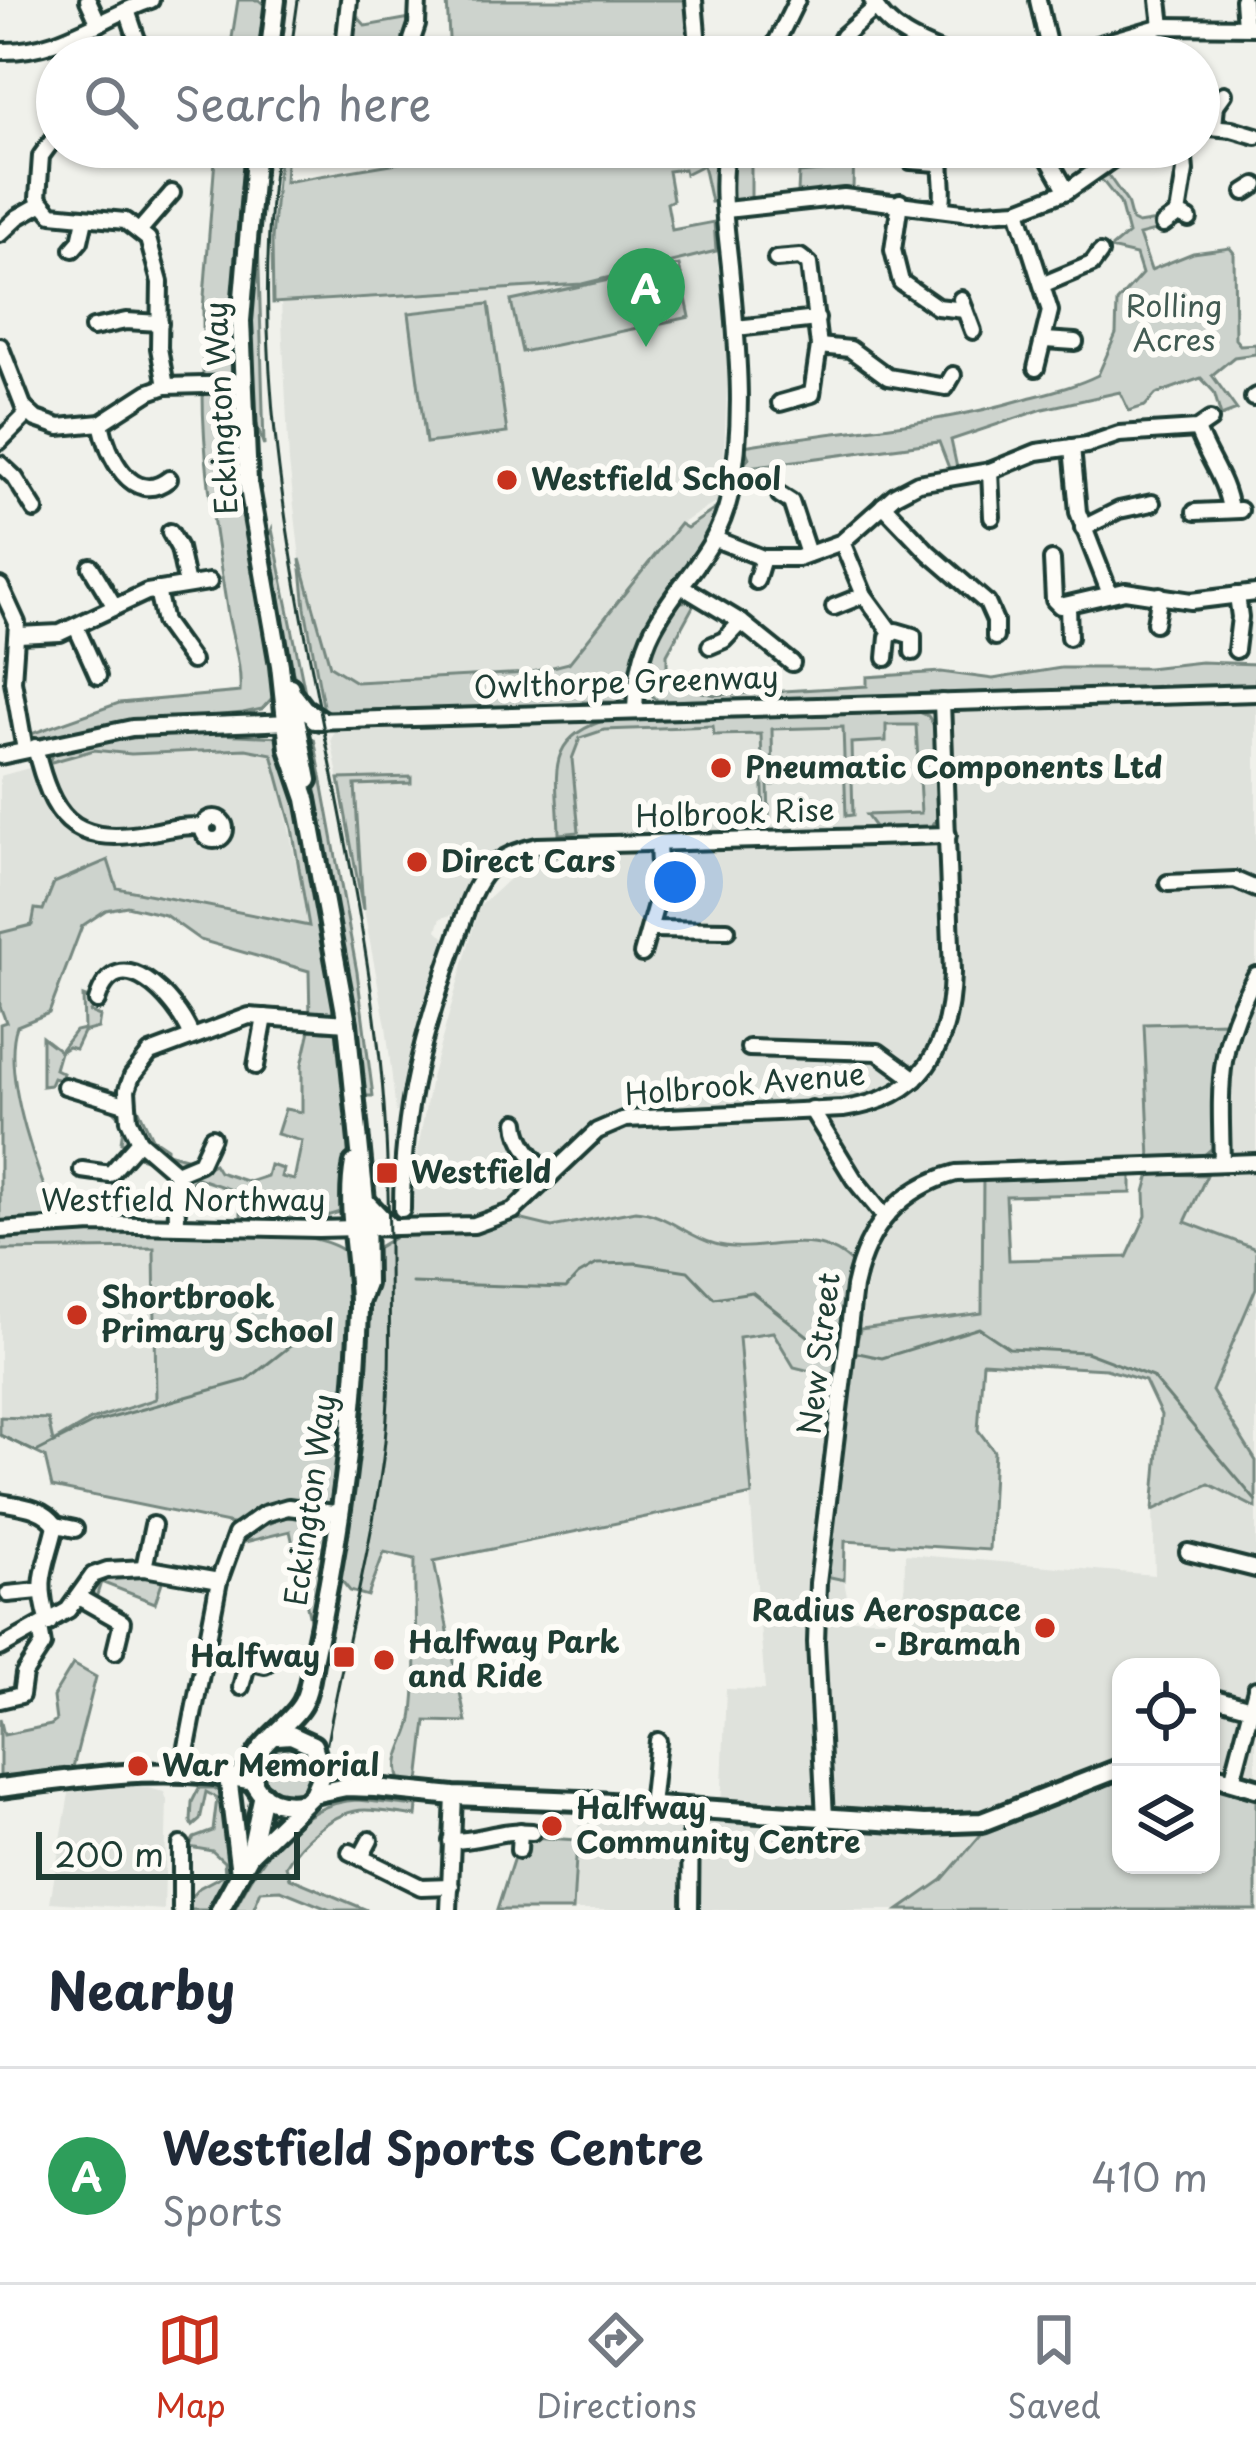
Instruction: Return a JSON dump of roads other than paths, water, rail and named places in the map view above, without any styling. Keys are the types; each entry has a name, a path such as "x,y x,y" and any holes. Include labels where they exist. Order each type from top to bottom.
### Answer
{"main road":[{"path":"272,36 276,0"},
{"name":"Eckington Way","path":"253,168 245,231 242,384 248,482 280,664 302,723 294,763 306,799 347,1023 357,1148 370,1230 366,1284 359,1302"},
{"name":"Eckington Way","path":"280,664 302,723 306,799"},
{"name":"Eckington Way","path":"303,1738 302,1704 327,1599 351,1450 359,1302 356,1265 370,1230 352,1171 357,1148"},
{"name":"Eckington Way","path":"254,1758 302,1704"},
{"path":"220,1910 250,1855 320,1781 322,1764 317,1751 303,1738 278,1736"},
{"path":"0,1788 107,1774 202,1771 254,1758 258,1788 250,1855"},
{"path":"322,1764 375,1788"},
{"path":"202,1771 258,1788 279,1803 346,1787 926,1824 982,1822 1112,1771"},
{"path":"228,1776 240,1874"},
{"path":"1220,1778 1256,1788"}],"street":[{"path":"88,0 100,24"},
{"path":"73,36 151,0"},
{"path":"345,36 349,0"},
{"path":"414,36 418,0"},
{"path":"694,0 697,36"},
{"path":"779,36 797,0"},
{"path":"1038,0 1047,36"},
{"path":"1159,0 1162,26"},
{"path":"1123,36 1162,26 1250,26 1244,0"},
{"path":"843,36 873,4 909,36"},
{"path":"127,10 136,36"},
{"path":"0,51 36,47"},
{"path":"1220,100 1224,94"},
{"path":"1220,129 1256,136"},
{"path":"38,168 41,205 52,214 118,220 140,230 157,265 166,386"},
{"path":"635,710 649,638 715,538 730,491 739,428 725,168"},
{"path":"939,168 945,186 941,209"},
{"path":"1053,168 1066,191"},
{"path":"726,210 826,197 983,214 1018,210 1066,191 1099,168"},
{"path":"1163,225 1184,216 1185,168"},
{"path":"140,230 172,193"},
{"path":"900,202 893,250 901,282 937,308 963,304 973,331"},
{"path":"0,234 41,205"},
{"path":"1018,210 1050,310 1036,368"},
{"path":"73,249 85,219"},
{"path":"776,259 807,260 819,346 812,394 779,403"},
{"path":"1044,284 1098,263"},
{"path":"736,328 817,319"},
{"path":"93,328 126,321 160,323"},
{"path":"1045,340 1075,342"},
{"path":"0,346 17,397 28,413 59,428 100,423 166,386 242,384"},
{"path":"819,346 850,350 888,377 949,386"},
{"path":"0,441 28,413"},
{"path":"100,423 109,452 125,477 146,487 170,479"},
{"path":"715,538 763,558 808,554 842,542 883,505 918,483 990,471 1037,452 1119,434 1203,425 1208,459 1226,485 1235,510 1196,512"},
{"path":"1072,447 1075,496 1083,528 1110,594"},
{"path":"0,464 15,478 34,510"},
{"path":"990,471 992,517"},
{"path":"780,496 791,502 808,554"},
{"path":"883,505 999,610 995,637"},
{"path":"1083,528 1142,508"},
{"path":"170,532 183,546 187,585"},
{"path":"842,542 864,595 891,632"},
{"path":"756,581 763,558"},
{"path":"1052,560 1055,604 1135,590 1204,601 1256,593"},
{"path":"91,567 96,584 115,607"},
{"path":"18,634 60,633 157,590 209,582"},
{"path":"683,586 741,622 792,663"},
{"path":"1,590 13,607 18,634 6,679 44,787 63,819 96,837 203,827"},
{"path":"157,590 164,622 178,650 192,661"},
{"path":"834,607 864,595"},
{"path":"1155,623 1160,595"},
{"path":"1237,595 1242,645"},
{"path":"1068,605 1070,637"},
{"path":"710,646 724,640 741,622"},
{"path":"77,628 85,663 98,676"},
{"path":"891,632 901,630 913,636 913,652"},
{"path":"886,658 885,643 891,632"},
{"name":"Owlthorpe Greenway","path":"0,756 132,728 1256,693"},
{"path":"749,1048 878,1052 915,1079 940,1047 950,1017 942,702"},
{"name":"Holbrook Rise","path":"402,1209 409,1099 444,973 482,876 491,866 524,849 948,835"},
{"path":"642,954 660,890 658,843"},
{"path":"1168,883 1235,880 1256,889"},
{"path":"650,929 727,930"},
{"path":"97,1000 109,978 134,974 177,1006 191,1034"},
{"path":"1222,1163 1222,1056 1238,1006 1256,975"},
{"path":"177,1223 176,1173 139,1141 125,1104 139,1064 163,1046 240,1017 347,1023"},
{"path":"256,1066 265,1017"},
{"name":"Holbrook Avenue","path":"370,1230 486,1223 513,1211 597,1131 626,1119 874,1104 915,1079"},
{"path":"64,1086 125,1104"},
{"path":"811,1109 854,1179 884,1216"},
{"path":"517,1122 526,1148 551,1175"},
{"path":"176,1173 200,1163 212,1137"},
{"path":"82,1170 110,1174 139,1141"},
{"name":"New Street","path":"825,1818 816,1642 818,1583 854,1287 865,1246 884,1216 911,1191 956,1172 1256,1162"},
{"name":"Westfield Northway","path":"0,1230 177,1223 370,1230"},
{"path":"0,1502 36,1509 50,1516 56,1526 39,1591 43,1645 24,1674 21,1695 0,1700"},
{"path":"186,1752 219,1581 236,1534 264,1514 288,1507 341,1514"},
{"path":"144,1568 153,1525"},
{"path":"56,1526 75,1529"},
{"path":"1187,1552 1256,1569"},
{"path":"0,1648 68,1610 93,1575 107,1570 144,1568 219,1581"},
{"path":"8,1594 39,1591"},
{"path":"78,1597 122,1622 115,1651"},
{"path":"204,1651 265,1665"},
{"path":"241,1687 248,1661"},
{"path":"1232,1781 1256,1689"},
{"path":"1220,1699 1251,1708"},
{"path":"651,1805 658,1741"},
{"path":"449,1910 454,1796"},
{"path":"690,1910 691,1808"},
{"path":"451,1841 526,1831 519,1850"},
{"path":"370,1840 356,1855 421,1887 451,1886"},
{"path":"181,1844 182,1910"}],"waterway":[{"path":"412,1283 566,1288 597,1264 636,1263 688,1271 714,1298 752,1292 818,1344 840,1349"},
{"path":"0,1435 36,1452 93,1423 247,1380 313,1328"},
{"path":"849,1351 882,1358 979,1328 1009,1348 1086,1352 1152,1377 1256,1501"}],"tram line":[{"path":"293,36 298,0"},
{"path":"275,168 268,260 270,371 281,482 361,923 380,1060 388,1190 388,1405 383,1459 327,1743"}],"place":[{"name":"Westfield Sports Centre","path":"646,347"},
{"name":"Westfield School","path":"507,480"},
{"name":"Pneumatic Components Ltd","path":"721,768"},
{"name":"Direct Cars","path":"417,862"},
{"name":"Westfield","path":"387,1173"},
{"name":"Shortbrook Primary School","path":"77,1315"},
{"name":"Radius Aerospace - Bramah","path":"1045,1628"},
{"name":"Halfway","path":"344,1657"},
{"name":"Halfway Park and Ride","path":"384,1660"},
{"name":"War Memorial","path":"138,1766"},
{"name":"Halfway Community Centre","path":"552,1826"}],"park label":[{"name":"Rolling Acres","path":"1174,324"}]}
